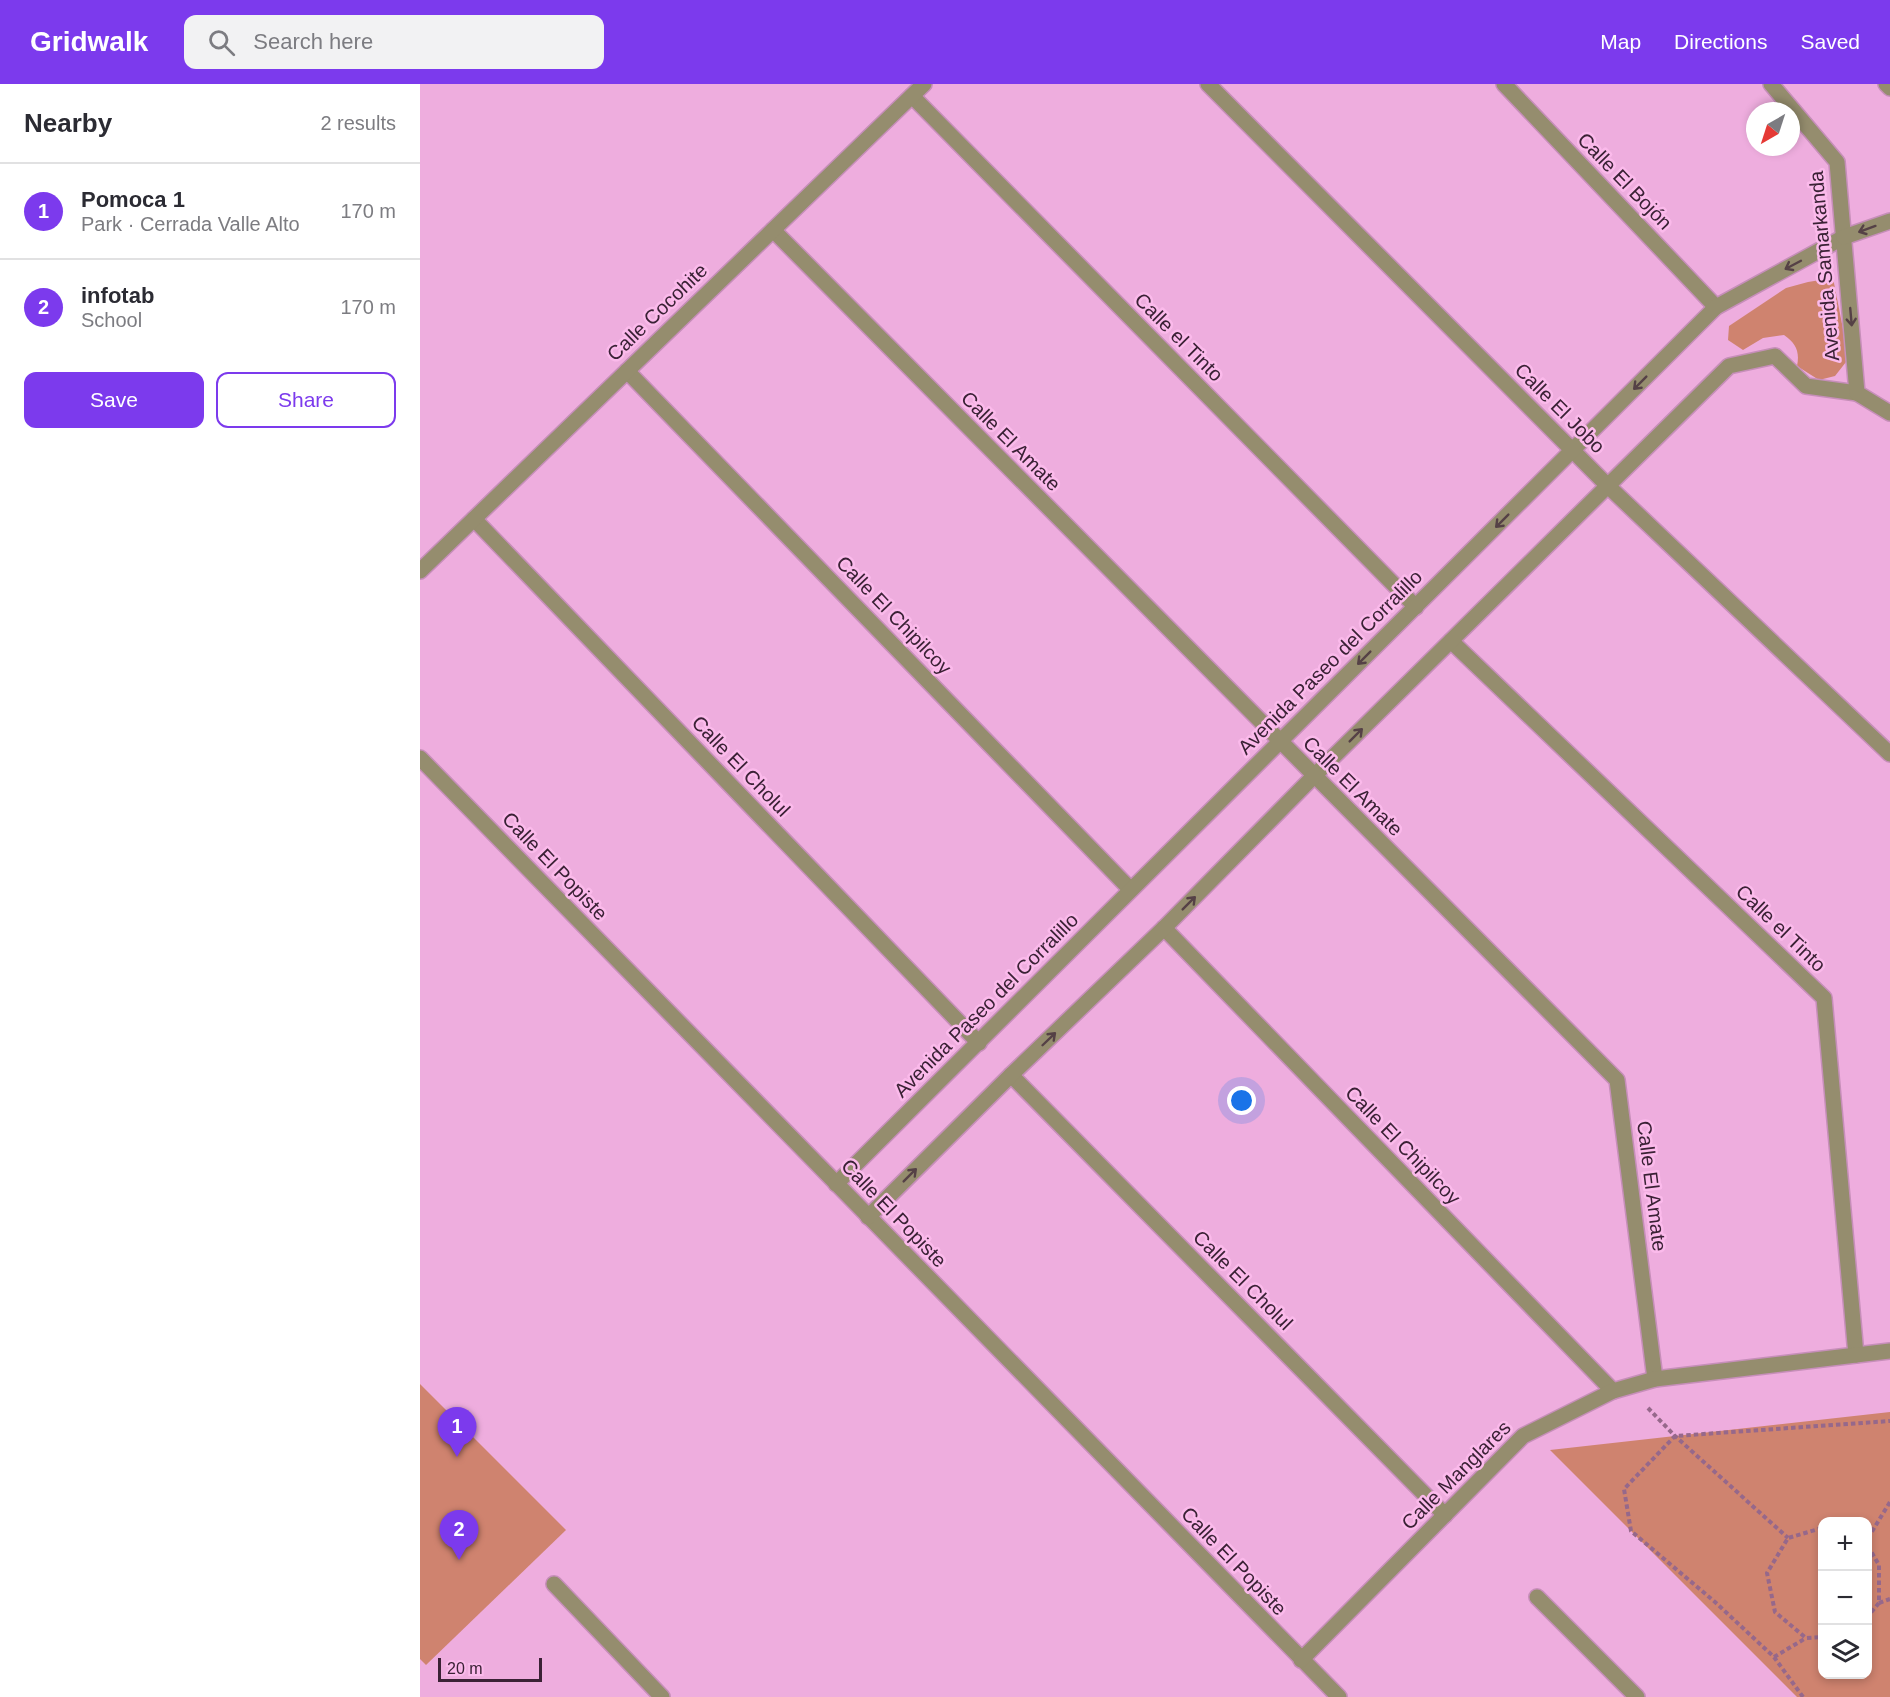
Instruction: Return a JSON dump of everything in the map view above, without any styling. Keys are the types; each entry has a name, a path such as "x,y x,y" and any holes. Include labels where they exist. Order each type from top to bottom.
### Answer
{"street":[{"name":"Calle Cocohite","path":"420,571 924,84"},
{"name":"Calle El Jobo","path":"1208,84 1608,486 1890,754"},
{"name":"Calle El Bojón","path":"1504,84 1716,307"},
{"name":"Avenida Samarkanda","path":"1771,84 1837,162 1857,393"},
{"path":"1886,84 1890,88"},
{"name":"Calle el Tinto","path":"912,96 1416,607"},
{"name":"Avenida Paseo del Corralillo","path":"836,1184 1716,307 1844,237 1890,221"},
{"name":"Calle El Amate","path":"773,230 1617,1080 1655,1379"},
{"path":"868,1217 1164,928 1314,776 1729,366 1775,356 1806,386 1857,393 1890,413"},
{"name":"Calle El Chipilcoy","path":"627,371 1130,889"},
{"name":"Calle El Cholul","path":"474,519 978,1043"},
{"name":"Calle el Tinto","path":"1451,641 1824,998 1856,1355"},
{"name":"Calle El Popiste","path":"420,758 1339,1697"},
{"name":"Calle El Chipilcoy","path":"1164,928 1612,1391"},
{"name":"Calle El Cholul","path":"1011,1076 1445,1515"},
{"name":"Calle Manglares","path":"1302,1660 1523,1436 1612,1391 1655,1379 1890,1351"},
{"path":"554,1584 662,1697"},
{"path":"1538,1597 1637,1697"}],"path":[{"path":"1629,1386 1675,1436 1788,1538"},
{"path":"1803,1697 1774,1657 1715,1602 1631,1531 1624,1489 1675,1436 1890,1421"},
{"path":"1872,1531 1890,1502"},
{"path":"1806,1638 1775,1612 1767,1573 1788,1538 1818,1529"},
{"path":"1872,1553 1879,1565 1879,1603"},
{"path":"1872,1611 1879,1603 1890,1599"},
{"path":"1774,1657 1806,1638 1818,1637"}],"shaded area":[{"path":"1833,278 1843,329 1846,362 1835,376 1819,380 1797,366 1796,348 1792,341 1784,335 1763,338 1743,350 1728,340 1729,326 1786,288"},
{"path":"420,1384 566,1530 426,1665 420,1659"},
{"path":"1890,1412 1890,1697 1797,1697 1550,1450"}],"place":[{"name":"Pomoca 1","path":"457,1457"},
{"name":"infotab","path":"459,1560"}]}
